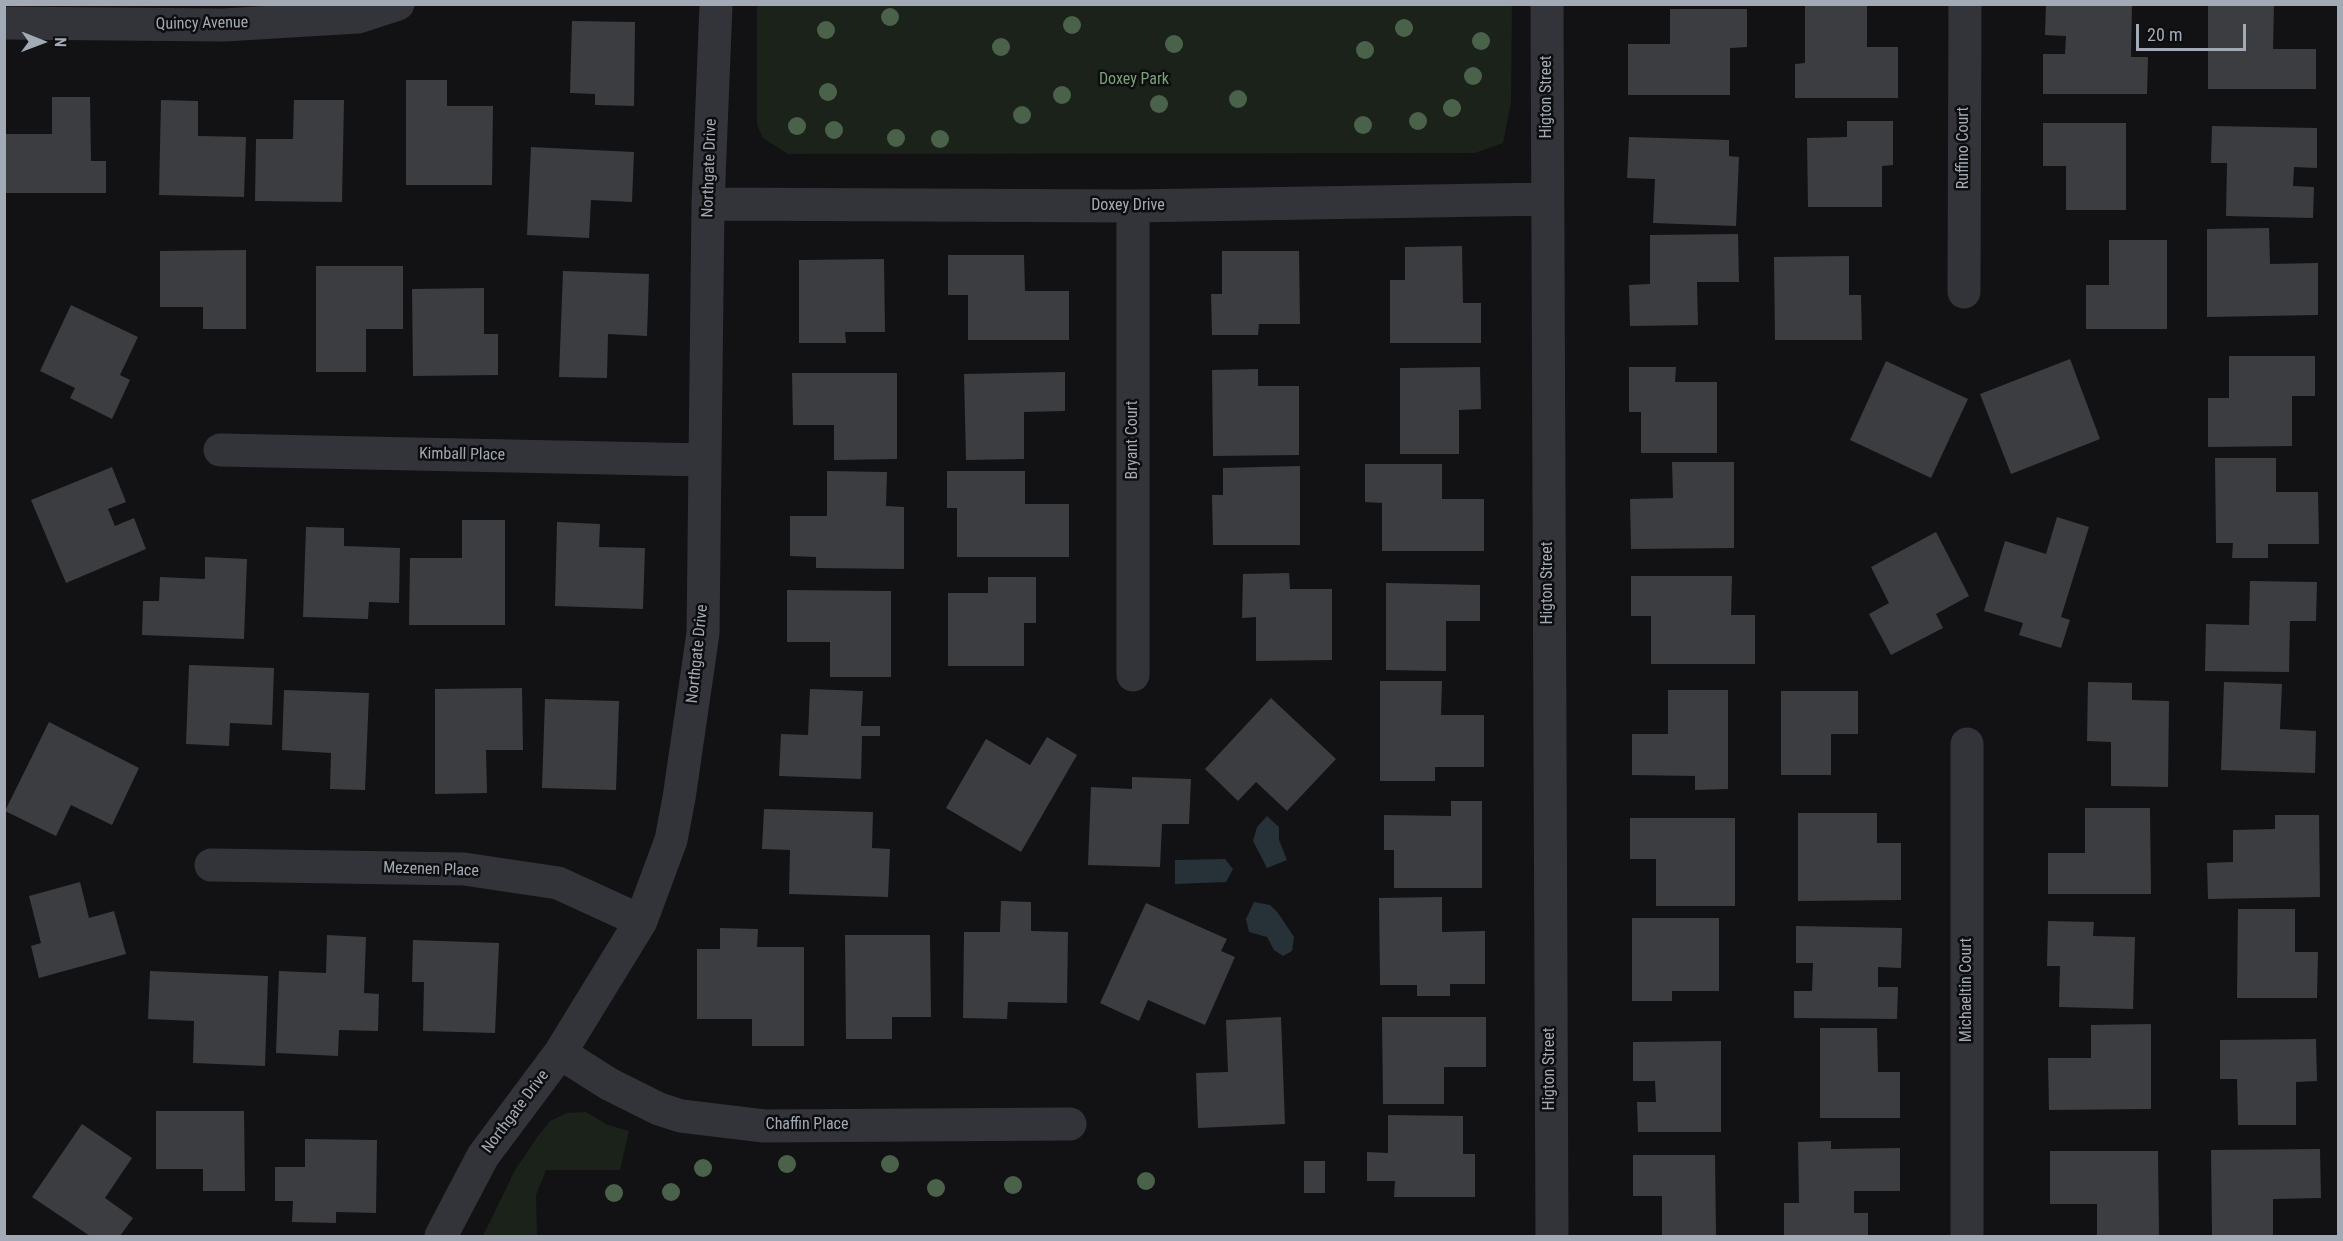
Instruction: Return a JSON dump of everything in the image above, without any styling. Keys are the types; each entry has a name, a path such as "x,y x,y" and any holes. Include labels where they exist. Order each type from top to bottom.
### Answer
{"street":[{"name":"Quincy Avenue","path":"4,23 224,15 358,17 398,4"},
{"name":"Northgate Drive","path":"441,1236 483,1156 560,1053 641,921 671,840 703,633 708,204 716,4"},
{"name":"Higton Street","path":"1547,4 1552,1236"},
{"name":"Ruffino Court","path":"1964,292 1965,4"},
{"name":"Doxey Drive","path":"708,204 1133,206 1547,199"},
{"name":"Bryant Court","path":"1133,206 1134,675"},
{"name":"Kimball Place","path":"220,450 705,460"},
{"name":"Michaeltin Court","path":"1967,744 1967,1236"},
{"name":"Mezenen Place","path":"211,865 464,869 558,883 641,921"},
{"name":"Chaffin Place","path":"560,1053 609,1084 659,1109 681,1116 764,1125 1070,1124"}],"green space":[{"name":"Doxey Park","path":"757,5 1512,5 1511,103 1503,143 1475,153 788,154 763,138 757,125"},
{"path":"586,1112 608,1125 629,1131 620,1170 546,1170 536,1195 537,1236 483,1236 515,1170 550,1121 567,1113"}],"shaded area":[{"path":"1267,816 1279,827 1279,840 1287,860 1267,868 1253,841 1257,827"},
{"path":"1225,859 1233,869 1226,882 1175,884 1175,860"},
{"path":"1254,902 1270,905 1278,913 1294,937 1292,951 1283,956 1274,950 1267,937 1249,932 1246,919"}],"building":[{"path":"2208,4 2274,4 2273,49 2316,49 2316,89 2208,89"},
{"path":"2046,5 2132,5 2131,57 2148,57 2147,94 2043,94 2043,54 2065,54 2066,36 2045,35"},
{"path":"1805,6 1867,6 1867,47 1898,47 1898,98 1795,98 1795,64 1805,63"},
{"path":"1670,9 1747,9 1747,47 1730,48 1730,95 1628,95 1628,44 1670,44"},
{"path":"572,21 635,22 634,106 595,105 595,94 570,93"},
{"path":"406,80 447,80 447,106 493,106 492,185 406,185"},
{"path":"52,97 90,97 91,161 106,161 106,193 4,193 4,134 52,134"},
{"path":"161,100 198,101 198,136 246,137 244,197 159,195"},
{"path":"294,100 344,100 342,202 255,201 256,139 293,139"},
{"path":"1847,121 1893,121 1893,165 1882,166 1882,207 1808,207 1807,138 1847,137"},
{"path":"2043,123 2126,123 2126,210 2066,210 2066,166 2043,166"},
{"path":"2212,126 2317,128 2317,168 2294,167 2293,186 2314,187 2313,218 2226,216 2227,163 2211,163"},
{"path":"1629,137 1729,140 1729,156 1739,157 1736,226 1653,223 1655,179 1627,178"},
{"path":"531,147 634,152 632,202 591,200 589,238 527,235"},
{"path":"2269,228 2270,264 2318,263 2318,315 2207,317 2207,229"},
{"path":"1738,234 1739,282 1697,282 1698,325 1630,326 1629,285 1650,284 1650,235"},
{"path":"2109,240 2167,240 2167,329 2086,329 2086,285 2109,285"},
{"path":"1462,246 1463,303 1481,303 1481,343 1390,343 1390,280 1405,280 1405,247"},
{"path":"246,250 246,329 203,329 203,307 160,307 160,251"},
{"path":"1222,251 1299,251 1300,324 1259,324 1258,335 1212,335 1211,294 1222,294"},
{"path":"948,255 1024,255 1025,291 1069,291 1069,340 968,340 968,295 948,295"},
{"path":"1849,256 1849,295 1861,295 1862,340 1775,340 1774,257"},
{"path":"884,259 885,332 845,332 846,343 799,343 799,260"},
{"path":"316,266 403,266 403,329 366,329 366,372 316,372"},
{"path":"563,271 649,274 647,336 608,334 607,378 559,377"},
{"path":"484,288 484,334 498,334 498,375 413,376 412,289"},
{"path":"71,305 138,337 120,375 130,380 112,419 70,398 75,388 40,371"},
{"path":"2229,356 2315,356 2315,396 2292,396 2292,446 2208,447 2208,398 2229,398"},
{"path":"2070,359 2100,439 2011,474 1980,394"},
{"path":"1886,361 1968,399 1931,478 1850,440"},
{"path":"1480,367 1481,409 1459,410 1459,454 1400,454 1400,368"},
{"path":"1629,367 1676,367 1675,382 1717,382 1717,453 1641,453 1641,412 1629,412"},
{"path":"1258,369 1258,386 1299,386 1299,455 1213,456 1212,370"},
{"path":"1065,372 1065,411 1024,412 1024,459 966,460 964,374"},
{"path":"792,373 897,373 897,459 834,460 834,425 793,425"},
{"path":"2215,458 2276,458 2276,492 2318,492 2319,544 2268,544 2268,558 2232,558 2233,543 2216,543"},
{"path":"1672,462 1734,462 1734,548 1631,549 1630,499 1673,498"},
{"path":"1365,464 1442,464 1442,499 1484,499 1484,551 1382,551 1382,503 1365,502"},
{"path":"1300,466 1300,545 1213,545 1212,495 1223,495 1223,468"},
{"path":"112,467 126,502 108,509 115,526 134,518 146,549 66,583 31,500"},
{"path":"827,471 887,472 886,506 904,507 904,569 816,568 816,557 790,556 790,516 827,516"},
{"path":"947,471 1025,471 1025,504 1069,504 1069,557 957,557 957,508 947,508"},
{"path":"2057,517 2089,527 2061,617 2070,620 2061,648 2019,635 2023,623 1984,611 2005,541 2046,554"},
{"path":"462,520 505,520 505,625 409,625 410,558 462,558"},
{"path":"557,522 600,524 599,547 645,548 643,609 555,606"},
{"path":"306,527 344,528 344,546 400,548 399,603 369,602 368,619 303,617"},
{"path":"1936,532 1969,596 1936,614 1943,628 1891,655 1869,614 1889,603 1871,567"},
{"path":"205,557 247,559 244,639 142,635 143,601 159,601 160,577 205,579"},
{"path":"1289,573 1290,589 1332,589 1332,660 1256,661 1256,617 1242,618 1243,574"},
{"path":"1631,576 1732,576 1731,615 1755,615 1755,664 1651,664 1651,616 1631,616"},
{"path":"988,577 1036,577 1036,623 1024,623 1024,666 948,666 948,593 988,593"},
{"path":"2250,581 2317,582 2316,621 2290,621 2289,672 2205,671 2206,624 2249,625"},
{"path":"1386,583 1480,585 1480,621 1446,621 1446,671 1386,670"},
{"path":"787,590 891,591 891,677 830,677 830,642 787,642"},
{"path":"189,665 274,668 272,725 230,723 229,746 186,744"},
{"path":"1380,681 1442,681 1441,715 1484,715 1484,767 1435,767 1435,781 1380,781"},
{"path":"2088,682 2132,683 2132,700 2169,701 2168,787 2111,786 2111,742 2087,741"},
{"path":"2224,682 2282,684 2280,729 2316,731 2315,773 2221,770"},
{"path":"522,688 523,750 486,750 487,793 435,794 435,689"},
{"path":"810,689 863,691 861,726 880,726 880,736 862,736 861,779 779,776 781,734 808,735"},
{"path":"284,690 369,693 365,790 330,789 331,753 282,750"},
{"path":"1668,690 1728,690 1728,789 1695,790 1695,776 1632,775 1632,734 1668,734"},
{"path":"1781,691 1858,691 1858,734 1831,734 1831,775 1781,775"},
{"path":"1271,698 1336,759 1287,811 1256,782 1238,801 1205,769"},
{"path":"545,699 619,701 616,790 542,788"},
{"path":"49,722 139,768 112,825 71,805 56,836 5,811"},
{"path":"1047,737 1077,755 1021,852 946,808 986,739 1030,765"},
{"path":"1132,777 1191,779 1189,824 1162,824 1160,867 1088,865 1091,787 1132,789"},
{"path":"1451,801 1482,801 1482,888 1394,888 1394,850 1384,850 1384,815 1451,816"},
{"path":"2085,808 2150,808 2151,894 2048,894 2048,853 2085,853"},
{"path":"764,809 873,812 872,848 890,849 888,897 789,894 790,850 762,849"},
{"path":"1798,813 1877,813 1877,843 1901,843 1901,900 1798,901"},
{"path":"2275,815 2319,815 2320,897 2208,899 2207,863 2233,862 2233,830 2275,829"},
{"path":"1630,818 1735,818 1735,906 1656,906 1656,859 1630,859"},
{"path":"80,882 89,918 114,911 126,954 39,978 31,946 41,943 29,896"},
{"path":"1442,897 1442,932 1485,931 1485,984 1450,984 1450,996 1417,996 1417,985 1380,985 1379,898"},
{"path":"1001,901 1031,902 1031,931 1068,932 1067,1003 1008,1002 1007,1019 963,1018 964,932 1000,932"},
{"path":"1146,903 1227,939 1221,951 1235,957 1205,1025 1148,1000 1139,1021 1100,1003"},
{"path":"2238,909 2295,909 2295,952 2318,952 2317,998 2237,998"},
{"path":"1632,918 1719,918 1719,991 1672,991 1672,1001 1632,1001"},
{"path":"2048,921 2094,922 2093,936 2135,937 2133,1009 2059,1007 2060,966 2047,966"},
{"path":"1796,926 1902,928 1901,968 1878,967 1878,987 1898,987 1897,1019 1794,1018 1794,991 1812,991 1813,963 1796,963"},
{"path":"720,928 758,929 757,947 804,947 804,1046 752,1046 752,1019 697,1019 697,949 720,949"},
{"path":"327,935 366,937 364,993 379,994 378,1031 339,1030 338,1056 276,1053 279,971 326,973"},
{"path":"845,935 930,935 931,1017 892,1017 892,1039 846,1039"},
{"path":"413,940 499,943 495,1033 423,1031 424,982 412,982"},
{"path":"150,971 268,976 265,1066 193,1063 194,1021 148,1019"},
{"path":"1281,1017 1285,1124 1198,1128 1196,1073 1228,1072 1226,1020"},
{"path":"1382,1017 1486,1017 1486,1067 1444,1067 1444,1104 1383,1104"},
{"path":"2151,1024 2151,1109 2049,1110 2048,1058 2091,1058 2091,1025"},
{"path":"1820,1028 1877,1028 1878,1072 1900,1072 1900,1118 1820,1118"},
{"path":"2316,1039 2317,1081 2296,1082 2296,1125 2238,1125 2237,1079 2220,1079 2220,1040"},
{"path":"1721,1041 1721,1132 1638,1132 1637,1102 1656,1102 1655,1081 1633,1081 1633,1042"},
{"path":"156,1111 244,1111 245,1191 203,1191 203,1169 156,1169"},
{"path":"1388,1115 1463,1116 1463,1154 1475,1154 1475,1197 1394,1197 1395,1181 1367,1181 1367,1152 1388,1153"},
{"path":"82,1124 132,1158 105,1198 133,1218 120,1236 90,1236 32,1197"},
{"path":"305,1139 377,1140 376,1213 336,1212 336,1223 292,1222 293,1201 275,1201 275,1167 305,1167"},
{"path":"1831,1141 1831,1149 1900,1148 1900,1191 1854,1191 1854,1213 1868,1213 1868,1236 1784,1236 1784,1203 1799,1203 1798,1142"},
{"path":"2320,1149 2321,1198 2273,1199 2273,1236 2212,1236 2211,1150"},
{"path":"2050,1151 2158,1151 2159,1236 2097,1236 2097,1204 2050,1204"},
{"path":"1633,1155 1715,1155 1716,1236 1662,1236 1662,1196 1633,1196"},
{"path":"1304,1161 1325,1161 1325,1193 1304,1193"}]}
